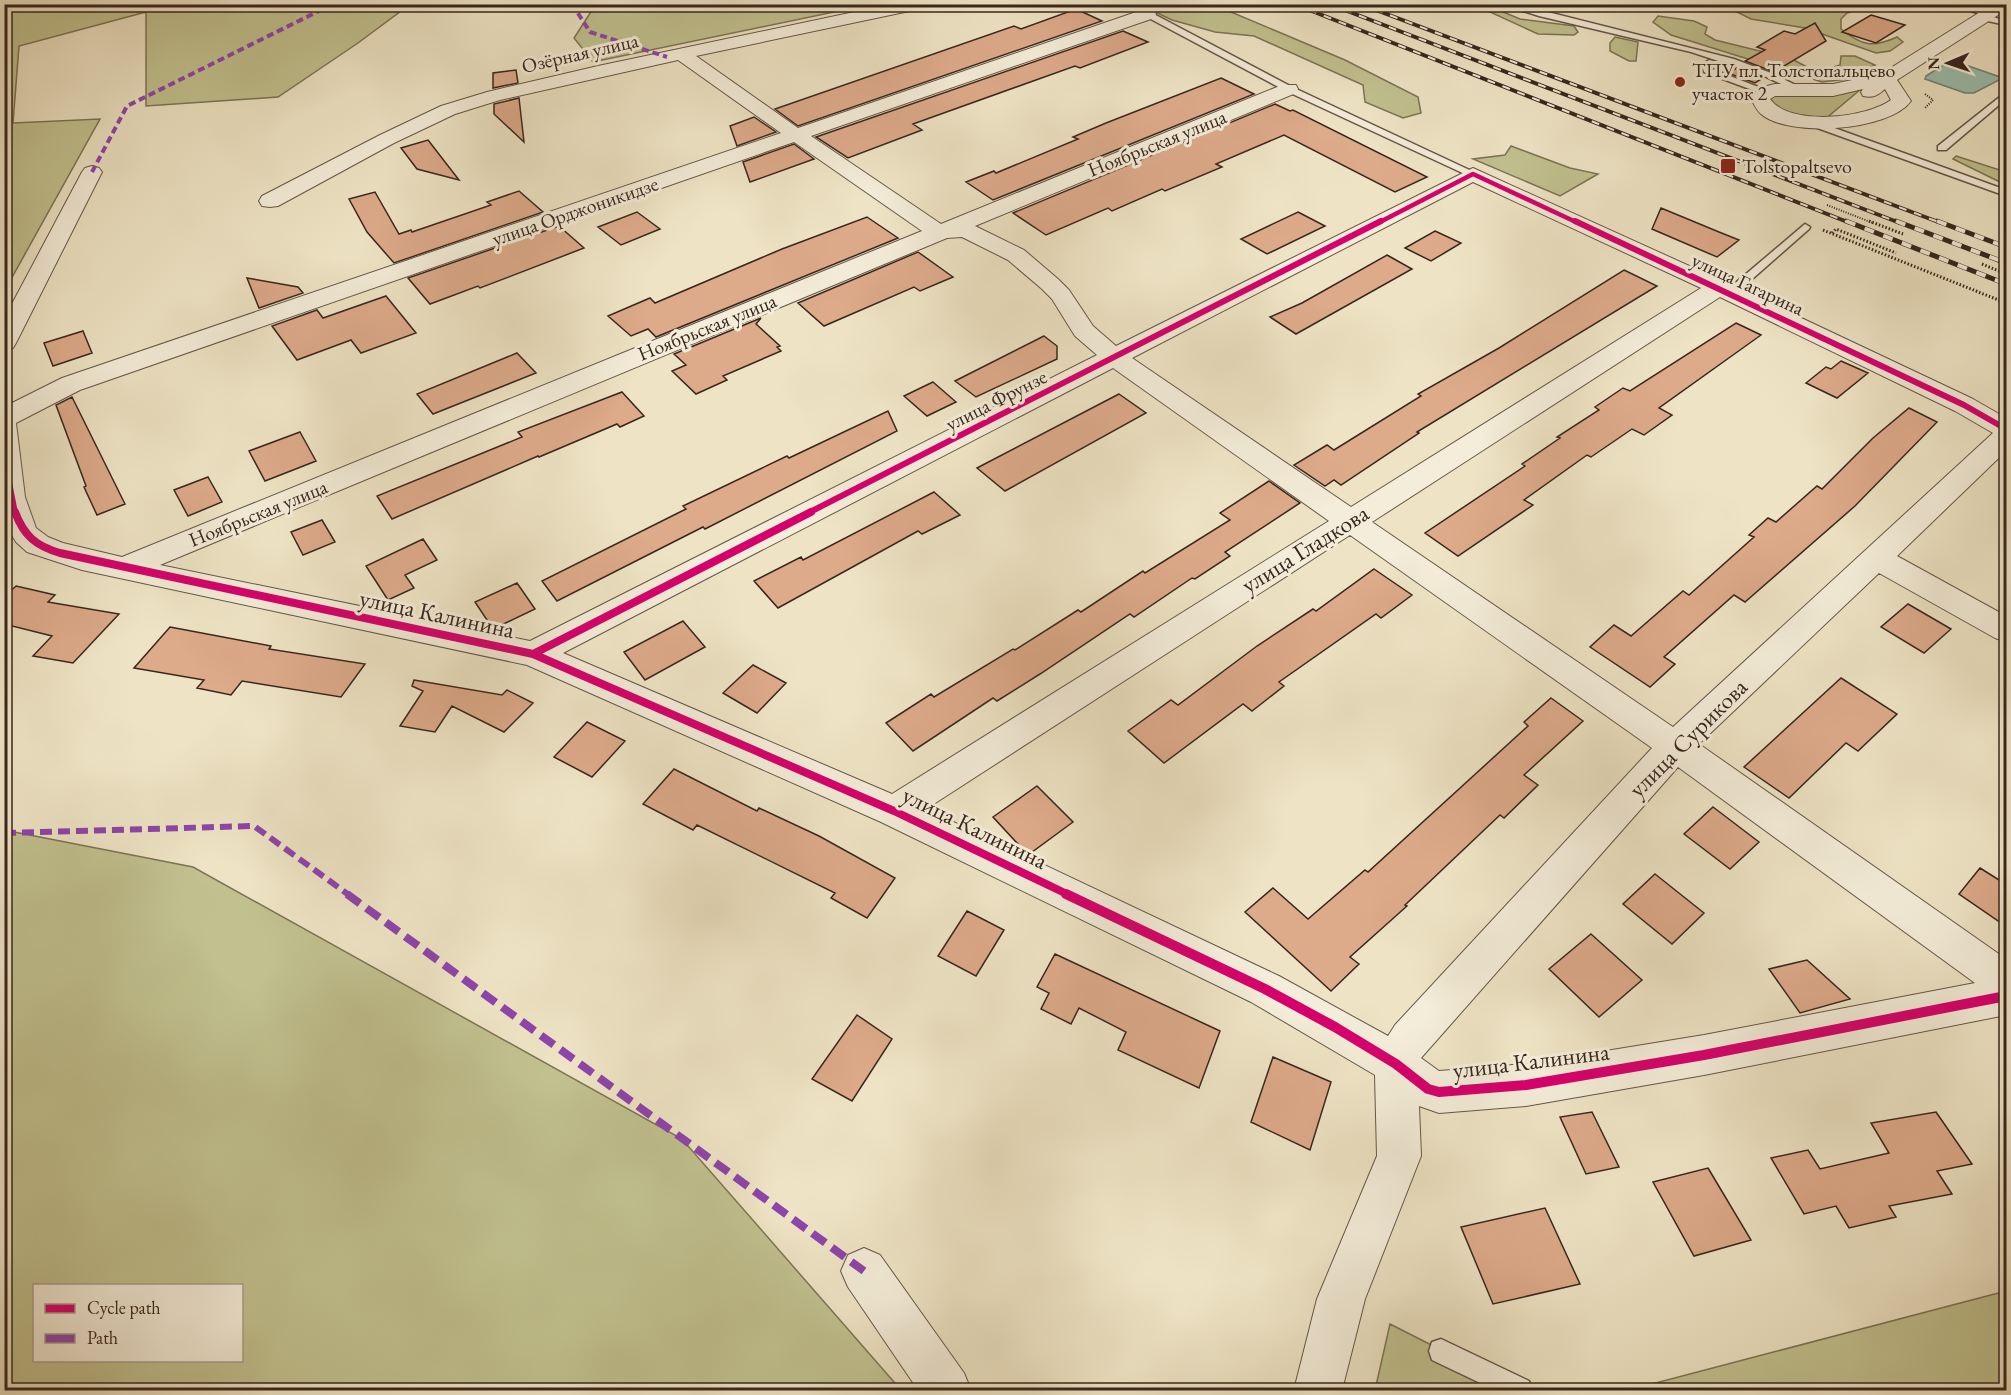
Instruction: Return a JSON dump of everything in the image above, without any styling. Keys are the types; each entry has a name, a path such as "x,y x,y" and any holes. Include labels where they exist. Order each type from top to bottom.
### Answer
{"street":[{"name":"Озёрная улица","path":"270,201 387,139 448,110 494,96 586,74 919,4"},
{"path":"1122,4 1149,14"},
{"name":"улица Орджоникидзе","path":"4,418 71,384 1149,14"},
{"path":"1837,120 1887,78 1997,15"},
{"path":"682,54 938,232 965,230 1016,255 1050,284 1084,331 1115,358 1675,746 2007,982"},
{"path":"1887,78 1901,101 1897,106 1873,116 1812,123 1787,119 1770,111 1761,103 1762,95 1766,92 1781,89 1803,91 1849,88 1887,78"},
{"name":"Ноябрьская улица","path":"126,567 1289,89"},
{"path":"4,343 92,172"},
{"name":"улица Гагарина","path":"1473,174 1724,290 1964,405 2007,429"},
{"name":"улица Фрунзе","path":"533,654 1473,174"},
{"name":"улица Гладкова","path":"894,811 1351,520 1724,290"},
{"name":"улица Калинина","path":"4,425 14,513 27,536 49,549 82,559 533,654 894,811 1265,989 1335,1027 1396,1064 1428,1089 1439,1092 1526,1085 1704,1055 2007,996"},
{"name":"улица Сурикова","path":"1396,1064 1409,1039 1675,746 2007,436"},
{"path":"1876,558 2007,630"},
{"path":"1318,1390 1341,1299 1399,1156 1396,1064"},
{"path":"864,1271 947,1390"}],"lane":[{"path":"1505,4 1549,17 1697,50 1770,76 1803,91"},
{"path":"1957,4 1997,15"},
{"path":"1149,14 1289,89 1473,174"},
{"path":"1712,62 1707,65 1707,70 1766,92"},
{"path":"1942,148 2007,95"},
{"path":"1812,123 2007,193"},
{"path":"1724,290 1810,227"},
{"path":"1441,1351 1520,1390"}],"path":[{"path":"1827,205 1903,234"},
{"path":"1810,227 1832,233 2007,303"},
{"path":"1832,233 1836,229 1896,253"},
{"path":"1982,264 2007,274"}],"shaded area":[{"path":"5,4 409,5 278,97 146,106 146,12 19,46 13,123 100,119 5,290"},
{"path":"596,4 868,5 593,62 574,38"},
{"path":"1191,4 1224,9 1345,60 1418,97 1421,113 1403,118 1365,102 1363,85 1254,36 1215,32 1172,20 1153,11"},
{"path":"1743,4 1872,5 1847,13 1841,19 1841,29 1862,42 1881,43 1897,37 1903,42 1890,51 1876,53 1805,28 1751,19 1729,8"},
{"path":"1496,9 1520,19 1574,26 1578,32 1574,35 1538,34 1490,12"},
{"path":"1658,16 1694,21 1707,27 1705,34 1715,40 1792,59 1807,67 1828,69 1840,65 1841,56 1855,56 1875,65 1848,79 1822,82 1671,35 1653,22"},
{"path":"1615,37 1638,42 1636,61 1629,61 1610,51 1610,43"},
{"path":"1948,62 1957,62 2003,78 1974,93 1965,93 1925,79 1926,76"},
{"path":"1861,89 1824,120 1818,121 1772,108 1769,97 1773,95"},
{"path":"1511,146 1570,168 1598,174 1560,196 1473,159 1505,155"},
{"path":"1956,156 2006,172 2006,185 1953,159"},
{"path":"4,830 193,867 682,1139 901,1390 5,1390"},
{"path":"2006,1291 2006,1390 1629,1390"},
{"path":"1390,1324 1520,1390 1375,1390"}],"building":[{"path":"1076,9 1102,21 798,126 775,109 1014,26 1021,29"},
{"path":"1871,15 1905,25 1876,43 1842,32"},
{"path":"1815,23 1826,41 1774,72 1745,61 1765,50 1757,47 1784,31 1795,34"},
{"path":"1123,31 1148,42 1080,68 1075,66 913,124 922,130 848,158 816,137"},
{"path":"1732,68 1763,78 1755,83 1725,72"},
{"path":"516,70 518,83 493,88 493,73"},
{"path":"1221,78 1254,94 993,200 966,182 994,171 996,173 1078,139 1073,137 1106,123"},
{"path":"519,98 524,142 494,114 494,104"},
{"path":"1275,104 1290,111 1293,110 1427,177 1395,192 1284,135 1216,164 1222,167 1165,191 1162,189 1112,211 1108,208 1046,235 1013,213"},
{"path":"754,117 776,132 737,146 730,126"},
{"path":"428,140 459,180 417,169 401,148"},
{"path":"794,144 814,159 750,182 743,162"},
{"path":"519,191 543,212 394,263 367,232 349,199 375,192 399,234 411,230 412,232 491,205 487,202"},
{"path":"1661,208 1739,240 1717,257 1652,229"},
{"path":"637,212 660,229 621,245 598,227"},
{"path":"1298,212 1325,226 1267,254 1241,239"},
{"path":"867,217 898,238 656,337 648,329 631,336 608,316 650,298 655,303 782,249"},
{"path":"559,226 584,248 480,288 478,286 430,304 408,278"},
{"path":"1435,231 1461,243 1431,261 1405,248"},
{"path":"918,252 953,277 920,291 914,287 824,326 798,303"},
{"path":"1387,255 1412,269 1296,334 1270,317 1302,303"},
{"path":"1624,270 1657,286 1417,432 1419,433 1341,485 1334,480 1325,486 1294,465 1327,445 1334,450 1421,396 1418,394 1499,348"},
{"path":"247,278 298,287 303,293 259,308"},
{"path":"386,296 416,333 361,353 351,340 297,360 272,326 317,310 323,318"},
{"path":"761,318 756,324 780,346 777,347 781,351 723,376 727,380 696,394 672,371 686,365 674,354"},
{"path":"1736,323 1761,335 1659,408 1672,415 1644,435 1632,429 1591,457 1587,455 1524,500 1533,505 1458,556 1425,533 1525,466 1522,464 1560,438 1557,437 1599,410 1595,407 1623,388 1630,391"},
{"path":"83,331 92,353 53,366 44,343"},
{"path":"1044,336 1057,346 1057,359 976,397 955,381"},
{"path":"517,353 536,373 433,414 417,394"},
{"path":"1841,361 1868,373 1837,398 1806,383 1826,367 1831,369"},
{"path":"933,382 956,402 927,416 904,396"},
{"path":"622,392 644,416 620,427 617,424 538,456 392,519 377,496 522,437 518,432"},
{"path":"1119,394 1146,413 1005,491 977,468"},
{"path":"72,397 125,504 97,515 84,487 86,486 56,405"},
{"path":"1909,408 1937,422 1855,506 1745,602 1734,595 1664,657 1675,664 1650,687 1590,647 1614,625 1631,636 1683,591 1689,595 1754,537 1749,535 1768,518 1776,522 1817,486 1822,489 1873,438"},
{"path":"888,411 897,431 705,529 703,527 557,601 542,581 686,509 683,506"},
{"path":"300,432 316,461 265,481 249,451"},
{"path":"208,477 222,502 188,516 174,490"},
{"path":"1269,481 1300,503 1225,552 1230,556 1195,579 1192,578 1134,617 1130,614 1040,674 997,701 993,698 913,751 886,723 931,694 934,697 1013,649 1015,650 1078,610 1081,612 1143,571 1145,573 1230,520 1220,513"},
{"path":"934,492 960,515 922,534 918,531 778,608 754,581 801,557 803,560"},
{"path":"322,520 335,542 303,555 291,532"},
{"path":"423,539 437,560 405,575 414,588 388,600 366,566"},
{"path":"1374,569 1412,595 1381,618 1376,614 1279,682 1284,686 1252,711 1243,704 1164,763 1128,731 1171,700 1178,705 1257,646 1313,609 1316,611"},
{"path":"517,583 535,609 493,629 475,602"},
{"path":"16,586 55,595 48,602 119,614 73,663 33,656 52,636 4,624 4,597"},
{"path":"1908,604 1951,629 1924,653 1881,627"},
{"path":"683,621 705,647 645,680 624,652"},
{"path":"170,627 271,646 269,649 365,664 341,697 242,681 231,695 197,688 204,680 134,668"},
{"path":"753,665 786,683 757,713 723,693"},
{"path":"1841,678 1897,714 1858,751 1846,743 1789,798 1744,767"},
{"path":"414,680 502,695 507,690 533,703 504,732 452,706 435,732 400,726 423,691 412,686"},
{"path":"1551,698 1583,721 1524,775 1538,785 1504,818 1500,815 1405,905 1407,906 1350,957 1359,964 1331,991 1245,912 1273,888 1308,919 1365,870 1368,872 1528,726 1524,722"},
{"path":"587,722 625,741 592,777 554,757"},
{"path":"674,769 757,811 759,808 819,836 895,878 867,918 831,898 835,893 697,825 693,830 643,804"},
{"path":"1037,786 1073,822 1028,855 993,817"},
{"path":"1713,807 1759,842 1730,869 1684,834"},
{"path":"1980,868 2007,885 2007,927 1959,894"},
{"path":"1655,874 1704,913 1672,944 1623,904"},
{"path":"967,911 1004,930 976,976 938,956"},
{"path":"1591,934 1642,980 1599,1017 1549,969"},
{"path":"1055,954 1220,1031 1199,1088 1118,1050 1126,1032 1079,1008 1071,1024 1041,1009 1049,993 1037,987"},
{"path":"1807,960 1850,999 1800,1013 1769,969"},
{"path":"857,1015 892,1039 852,1101 812,1079"},
{"path":"1273,1057 1331,1082 1310,1150 1251,1122"},
{"path":"1592,1112 1619,1167 1586,1174 1560,1117"},
{"path":"1936,1112 1972,1164 1937,1171 1952,1194 1889,1206 1896,1217 1849,1228 1836,1206 1804,1214 1771,1158 1808,1150 1820,1169 1889,1153 1871,1123"},
{"path":"1708,1168 1751,1240 1694,1256 1653,1182"},
{"path":"1545,1208 1580,1284 1493,1304 1461,1227"}],"railway":[{"path":"1294,4 1850,223"},
{"path":"1329,4 1900,223"},
{"path":"1360,4 1941,223"},
{"path":"1846,221 2006,284"},
{"path":"1896,221 2006,263"},
{"path":"1937,221 2006,247"}],"marked path":[{"path":"92,172 127,106 333,4"},
{"path":"572,4 590,32 667,57"},
{"path":"4,833 254,826 864,1271"}],"cycle path":[{"path":"533,654 1473,174 1730,293 1964,405 2006,429"},
{"path":"4,425 9,482 15,512 26,535 45,548 82,559 533,654 894,811 1265,989 1335,1027 1396,1064 1428,1089 1439,1092 1526,1085 1704,1055 2006,996"}],"place":[{"name":"ТПУ пл. Толстопальцево участок 2","path":"1680,82"},
{"name":"Tolstopaltsevo","path":"1728,166"}]}
